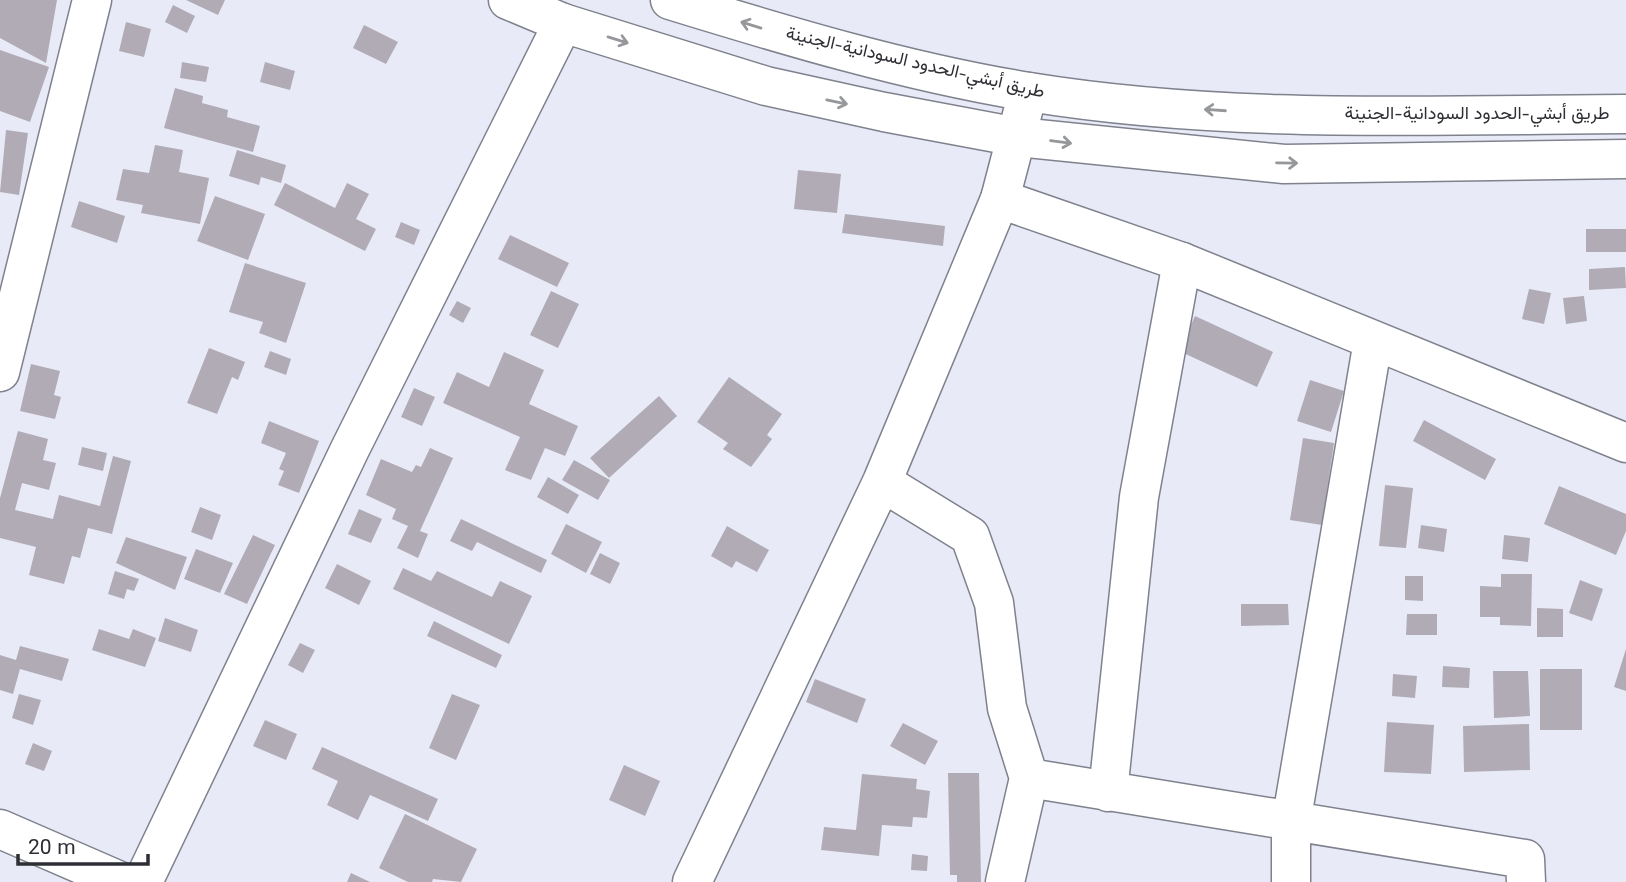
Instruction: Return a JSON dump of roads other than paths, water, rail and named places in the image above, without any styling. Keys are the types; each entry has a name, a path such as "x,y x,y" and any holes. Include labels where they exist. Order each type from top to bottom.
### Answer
{"main road":[{"path":"0,372 92,0"},
{"path":"508,0 563,23 766,86 884,112 1018,136 1283,164 1626,159"},
{"name":"طريق أبشي-الحدود السودانية-الجنينة","path":"670,0 789,37 1028,92 1152,106 1289,115 1626,114"},
{"path":"143,882 356,437 563,23"},
{"path":"692,882 882,482 1000,200 1028,92"},
{"path":"1000,200 1182,262 1626,443"},
{"path":"1108,792 1139,497 1182,262"},
{"path":"1291,882 1291,823 1373,341"},
{"path":"882,482 970,536 994,603 1007,708 1029,778 1005,882"},
{"path":"1029,778 1291,823 1525,859 1526,882"},
{"path":"0,829 122,882"}]}
